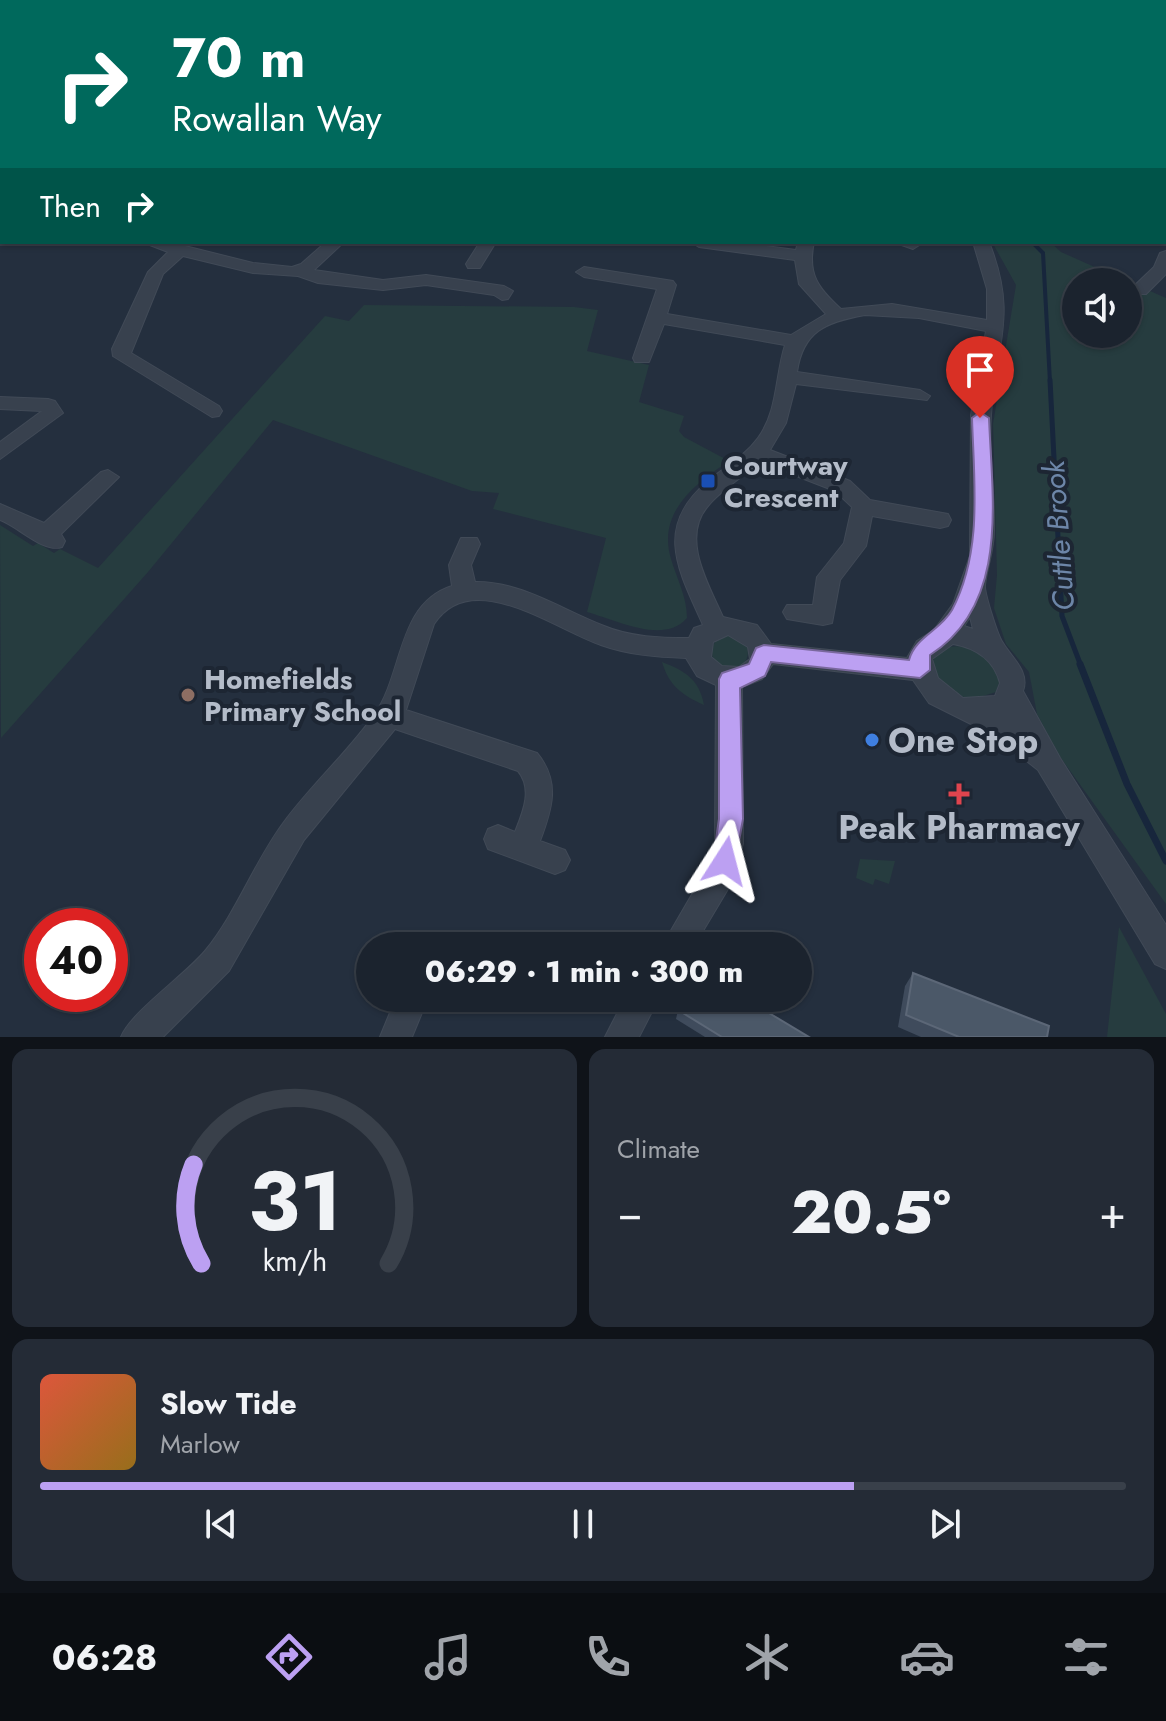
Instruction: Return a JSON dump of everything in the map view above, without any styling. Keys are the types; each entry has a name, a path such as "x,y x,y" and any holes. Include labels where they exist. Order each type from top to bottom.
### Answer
{"street":[{"path":"300,271 334,244"},
{"path":"729,244 804,249 805,281 837,315"},
{"path":"982,244 996,283 998,328 980,418 984,530 974,591 943,637 923,649 919,658 920,670 925,683 936,696 1004,728 1050,767"},
{"path":"199,409 128,361 121,349 156,272 182,247 259,269 300,271 312,277 383,285 426,280 504,291 502,295"},
{"path":"461,249 481,253"},
{"path":"1152,286 1166,255"},
{"path":"584,273 667,285 642,358"},
{"path":"716,627 688,562 685,529 697,503 757,452 781,416 795,341 817,323 862,310 904,311 998,328"},
{"path":"657,318 795,341"},
{"path":"788,377 884,384 920,396"},
{"path":"0,403 48,405 53,413 0,452"},
{"path":"757,452 800,472 848,487 863,507 940,520"},
{"path":"0,512 50,537 108,477"},
{"path":"795,612 834,618 826,586 833,569 855,546 863,507"},
{"path":"465,592 460,565 469,544"},
{"path":"974,591 991,647 1010,671 1011,694 1050,767 1166,953"},
{"path":"137,1037 212,968 294,831 353,766 390,716 405,685 424,618 440,601 465,592 514,599 561,616 594,633 629,643 696,648"},
{"path":"727,625 755,637 764,653 758,670 740,679 729,679 709,672 698,657 696,648 703,635 727,625"},
{"path":"943,637 966,635 991,647"},
{"path":"764,653 920,670"},
{"path":"686,932 718,879 729,844 729,679"},
{"path":"973,711 996,708 1011,694"},
{"path":"390,716 515,757 537,771 541,793 510,844 555,860"},
{"path":"398,1036 407,1012"},
{"path":"621,1037 635,1012"}],"green space":[{"path":"993,244 1052,244 1061,252 1097,268 1062,268 1062,348 1142,348 1142,294 1150,291 1166,298 1166,904 1058,754 1037,714 1029,672 1006,644 994,608 997,575 993,424 1016,285"},
{"path":"364,305 574,307 598,310 587,351 649,365 639,402 684,416 679,431 684,437 729,461 704,479 682,501 669,527 671,559 684,595 687,618 666,630 653,630 625,625 587,612 606,538 493,509 499,493 472,491 273,420 148,572 1,738 0,525 33,546 38,543 54,553 60,549 98,568 325,316 349,321"},
{"path":"730,634 743,639 748,652 743,665 730,670 717,665 712,652 717,639"},
{"path":"948,647 966,647 987,658 1000,680 996,692 970,700 942,687 931,666 936,653"},
{"path":"662,662 695,682 704,705 677,689"},
{"path":"860,859 895,861 889,884 875,879 873,885 856,878"},
{"path":"1119,927 1166,1014 1166,1037 1107,1037"}],"building":[{"path":"913,973 1049,1026 1047,1037 959,1037 906,1015"},
{"path":"681,1012 767,1012 809,1037 722,1037"}],"waterway":[{"name":"Cuttle Brook","path":"1034,244 1043,253 1050,382"},
{"name":"Cuttle Brook","path":"1050,380 1062,616 1081,666"},
{"name":"Cuttle Brook","path":"1080,664 1127,784 1166,861"}],"place":[{"name":"Courtway Crescent","path":"708,481"},
{"name":"Homefields Primary School","path":"188,695"},
{"name":"One Stop","path":"872,740"},
{"name":"Peak Pharmacy","path":"959,794"}],"route":[{"path":"725,861 731,819 729,679 750,676 758,670 764,653 920,670 919,658 923,649 943,637 957,620 974,591 980,566 984,530 980,418"}]}
